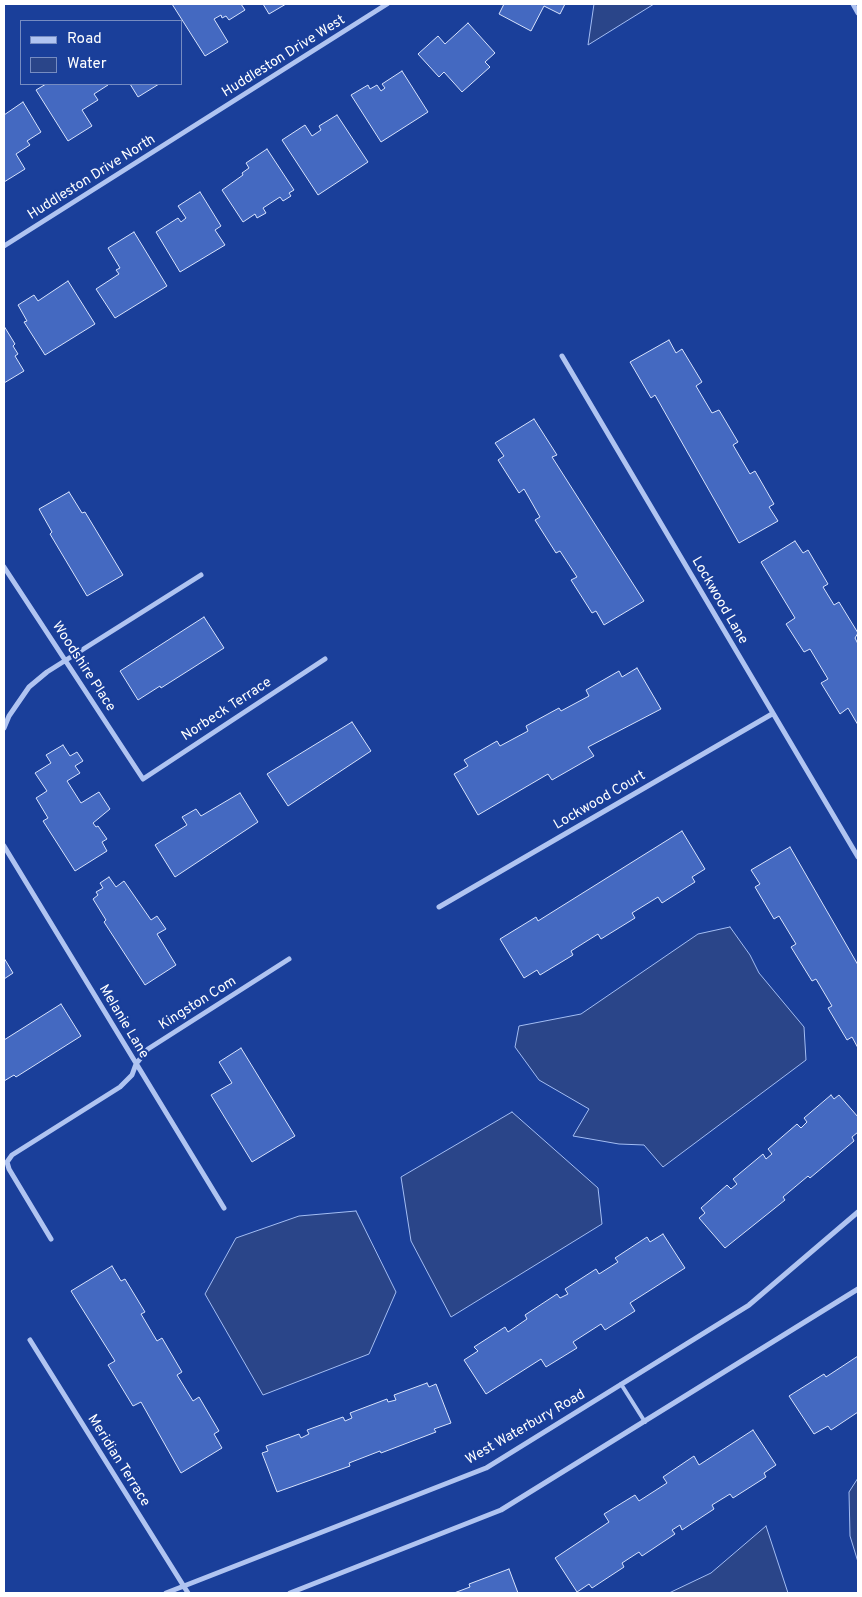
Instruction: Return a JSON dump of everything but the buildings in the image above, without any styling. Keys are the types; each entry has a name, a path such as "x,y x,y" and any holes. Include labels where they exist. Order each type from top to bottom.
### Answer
{"street":[{"name":"Huddleston Drive West","path":"192,129 387,4"},
{"path":"853,4 858,13"},
{"name":"Huddleston Drive North","path":"4,246 192,129"},
{"name":"Lockwood Lane","path":"562,356 858,857"},
{"name":"Woodshire Place","path":"4,567 143,779"},
{"path":"4,728 8,716 29,686 65,660 200,576"},
{"name":"Norbeck Terrace","path":"143,779 325,659"},
{"name":"Lockwood Court","path":"438,907 772,714"},
{"name":"Melanie Lane","path":"4,846 224,1208"},
{"name":"Kingston Com","path":"51,1239 9,1169 7,1162 12,1155 120,1086 132,1075 136,1064 148,1049 289,959"},
{"name":"West Waterbury Road","path":"166,1593 486,1468 749,1305 858,1212"},
{"path":"290,1593 501,1510 858,1290"},
{"name":"Meridian Terrace","path":"30,1340 188,1593"}],"lane":[{"path":"621,1384 645,1422"}],"water":[{"path":"594,4 654,4 588,45"},
{"path":"730,927 750,955 759,973 804,1027 806,1060 663,1167 644,1145 619,1144 573,1136 589,1109 539,1080 515,1047 519,1026 581,1014 698,934"},
{"path":"512,1112 598,1188 602,1224 451,1317 411,1241 401,1177"},
{"path":"356,1211 396,1292 369,1354 263,1395 205,1294 236,1238 299,1216"},
{"path":"858,1478 858,1562 850,1536 849,1492"},
{"path":"766,1526 788,1593 669,1593 711,1573"}]}
